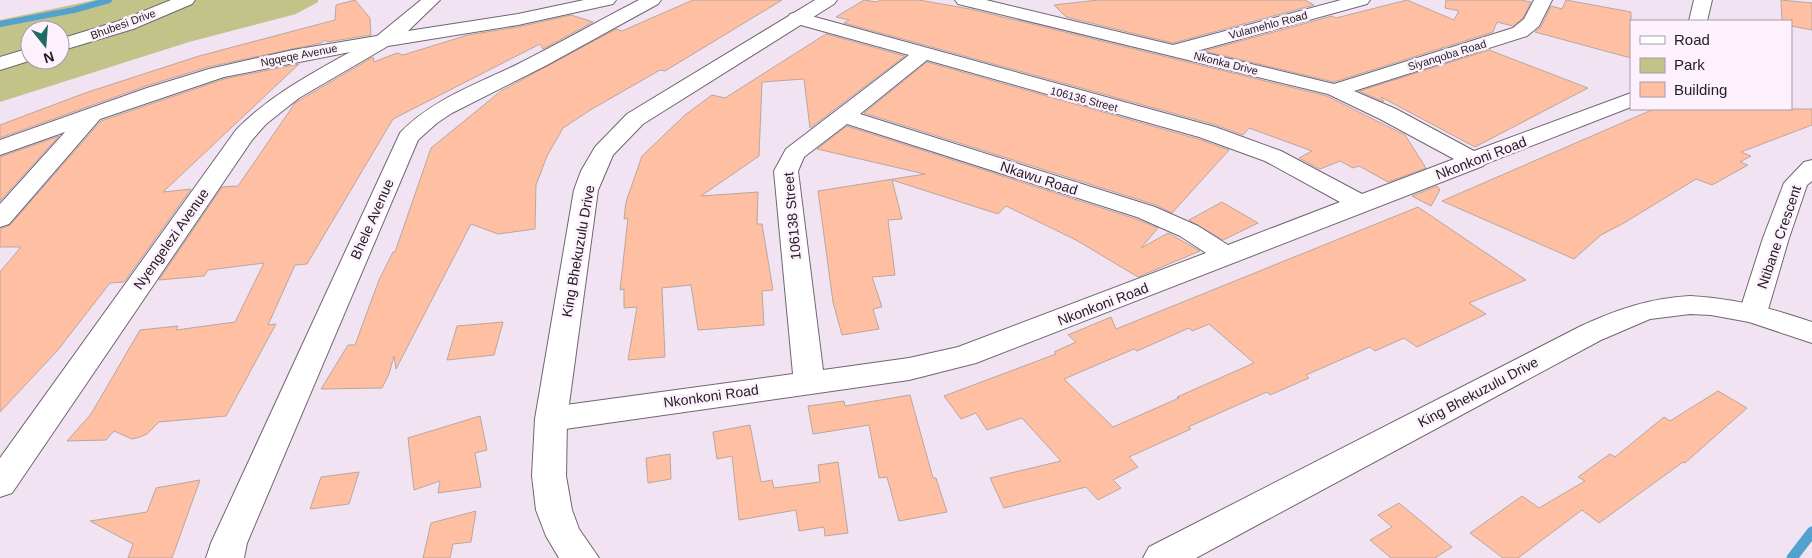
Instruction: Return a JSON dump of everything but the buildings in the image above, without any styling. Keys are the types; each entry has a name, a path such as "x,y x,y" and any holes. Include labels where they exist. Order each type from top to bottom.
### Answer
{"street":[{"name":"Bhubesi Drive","path":"70,42 126,25 186,0"},
{"path":"384,40 431,0"},
{"name":"Ngqeqe Avenue","path":"0,148 211,74 282,58 544,14 607,0"},
{"name":"Bhele Avenue","path":"225,558 229,543 314,349 414,128 443,110 561,50 652,0"},
{"name":"King Bhekuzulu Drive","path":"580,558 564,536 554,510 549,476 551,419 586,190 593,171 604,152 635,119 658,103 828,0"},
{"name":"Nkonka Drive","path":"964,0 1336,90 1388,114 1475,160"},
{"path":"998,8 1031,0"},
{"name":"Vulamehlo Road","path":"1176,50 1361,0"},
{"name":"Siyanqoba Road","path":"1336,90 1520,32 1532,22 1543,0"},
{"path":"1698,20 1703,0"},
{"name":"106136 Street","path":"796,18 1207,132 1247,146 1291,165 1362,204"},
{"name":"Nyengelezi Avenue","path":"0,484 256,120 280,101 384,40"},
{"name":"106138 Street","path":"809,382 786,171 794,154 922,54"},
{"path":"0,64 20,57"},
{"name":"Nkonkoni Road","path":"551,419 909,369 965,356 1630,99"},
{"path":"0,219 90,116"},
{"name":"Nkawu Road","path":"844,116 1146,212 1189,231 1228,256"},
{"name":"Ntibane Crescent","path":"1753,313 1793,189 1796,183 1812,167"},
{"name":"King Bhekuzulu Drive","path":"1162,558 1591,332 1626,317 1648,310 1680,305 1708,305 1753,313 1812,333"}],"green space":[{"path":"95,0 318,0 318,2 296,14 189,42 0,102 0,20"}],"waterway":[{"path":"0,24 74,10 109,0"},
{"path":"1792,558 1812,532"}]}
